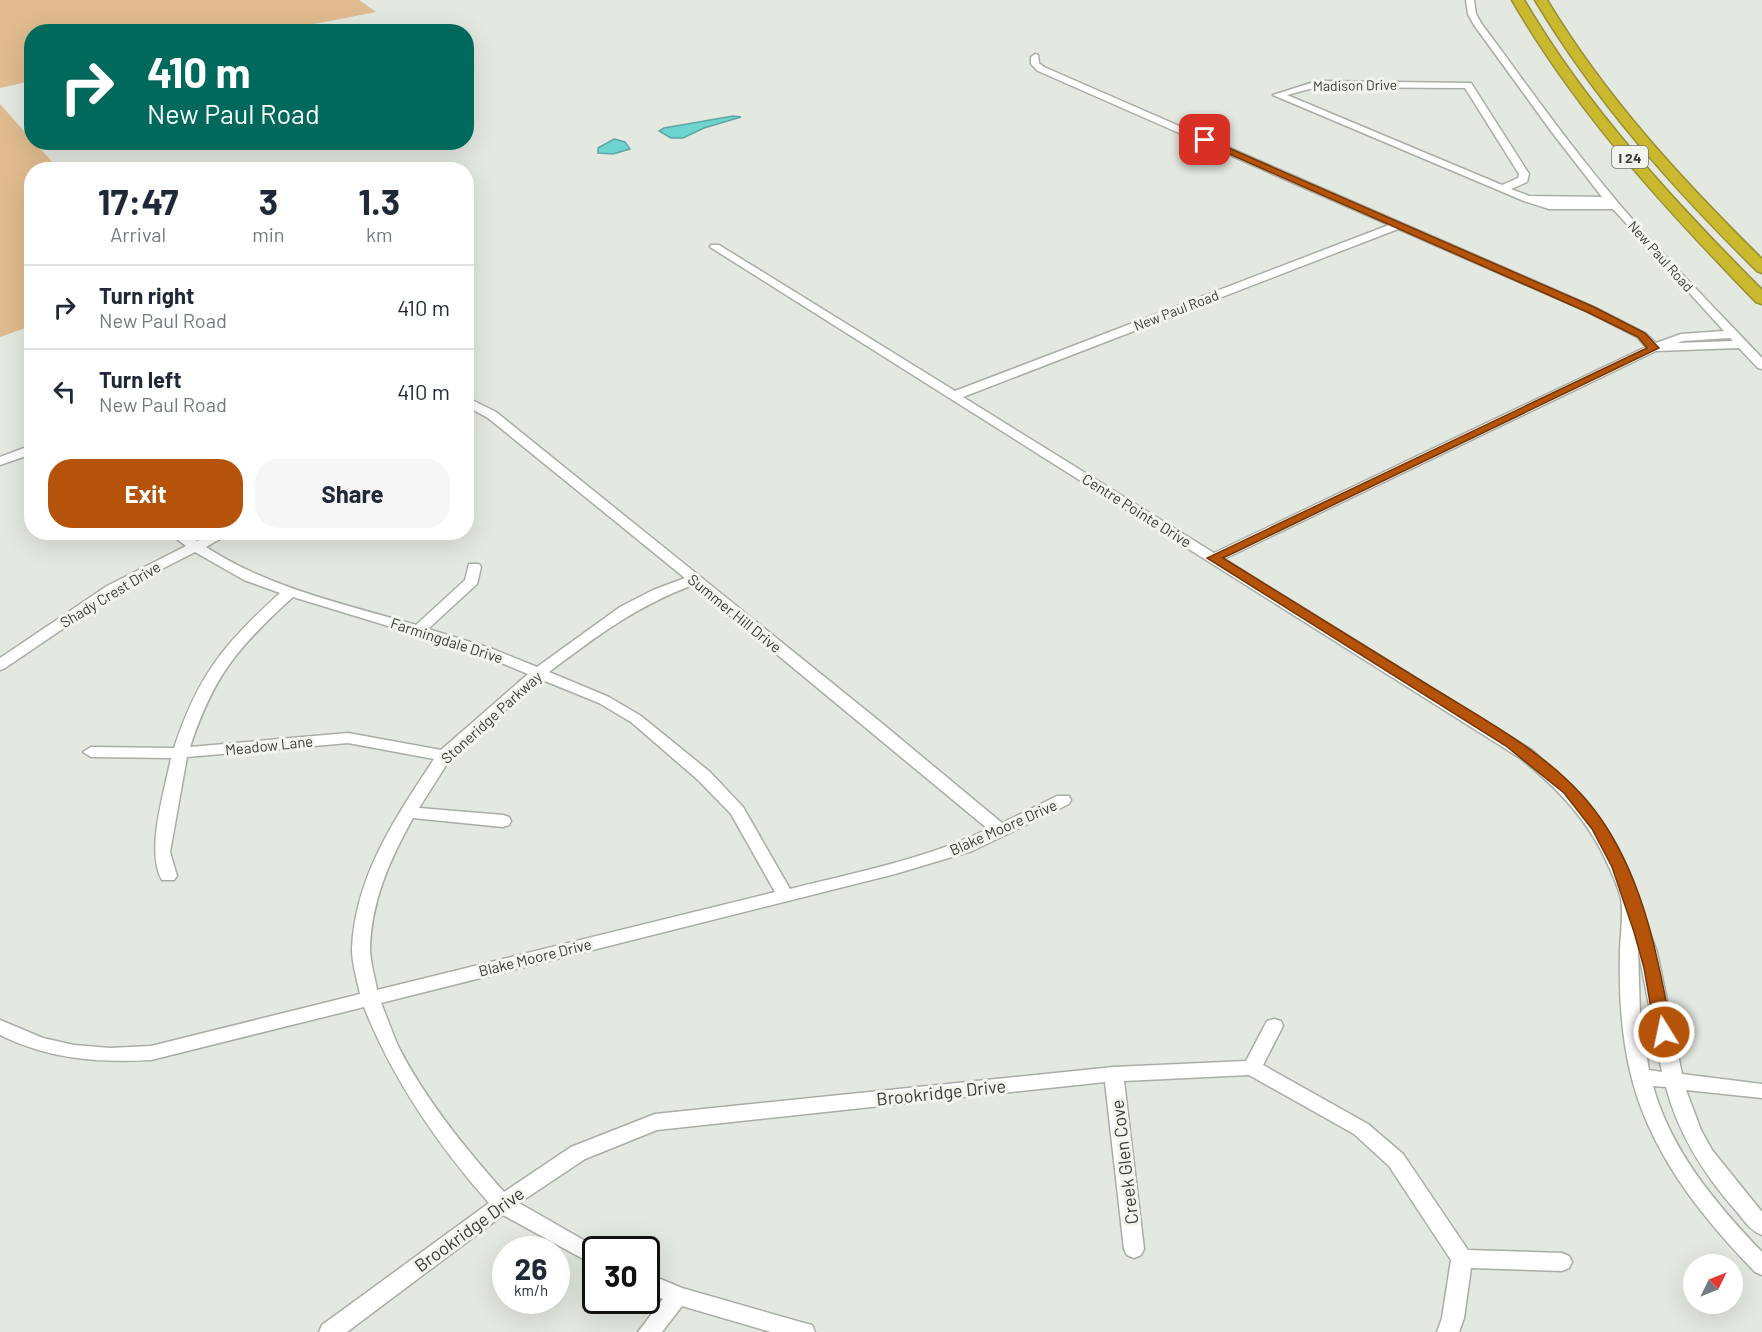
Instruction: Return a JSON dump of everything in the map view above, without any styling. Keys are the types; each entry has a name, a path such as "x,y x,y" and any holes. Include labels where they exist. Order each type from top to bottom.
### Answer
{"highway":[{"name":"I 24","path":"1518,0 1567,76 1629,156 1762,299"},
{"name":"I 24","path":"1541,0 1578,57 1623,118 1677,180 1762,268"}],"street":[{"name":"New Paul Road","path":"1470,0 1472,14 1554,129 1614,203 1762,365"},
{"path":"1035,57 1035,64 1041,69 1614,321 1641,335 1654,348 1743,344"},
{"name":"Madison Drive","path":"1502,189 1523,180 1524,174 1468,85 1317,84 1278,94 1438,162 1528,200 1614,203"},
{"name":"New Paul Road","path":"954,396 1398,225"},
{"name":"Centre Pointe Drive","path":"715,247 1502,738 1540,764 1569,790 1599,827 1620,867 1652,968 1673,1080 1691,1130 1699,1146 1728,1186 1762,1226"},
{"path":"1214,558 1654,348 1681,338 1733,334"},
{"name":"Summer Hill Drive","path":"474,405 492,414 1001,831"},
{"path":"0,461 24,453"},
{"name":"Farmingdale Drive","path":"186,540 222,564 249,577 290,592 485,651 604,700 636,719 667,742 704,776 736,812 785,895"},
{"name":"Shady Crest Drive","path":"0,665 112,590 210,540"},
{"path":"419,630 472,581 474,567"},
{"name":"Stoneridge Parkway","path":"582,1249 502,1204 465,1162 424,1106 390,1048 370,999 361,951 364,921 373,884 386,851 444,756 538,673 625,610 658,593 693,580"},
{"path":"168,876 162,852 180,753 191,720 207,684 227,654 250,627 290,592"},
{"name":"Meadow Lane","path":"91,752 180,753 348,738 444,756"},
{"name":"Blake Moore Drive","path":"0,1027 24,1039 59,1051 104,1056 151,1053 922,860 966,847 1063,800"},
{"path":"408,812 503,821"},
{"name":"Centre Pointe Drive","path":"1630,900 1628,984 1642,1077 1657,1125 1687,1177 1730,1232 1762,1266"},
{"path":"1274,1026 1252,1068 1361,1129 1396,1160 1462,1259 1453,1318 1448,1332"},
{"name":"Brookridge Drive","path":"330,1332 502,1204 578,1153 655,1122 1114,1074 1252,1068"},
{"name":"Creek Glen Cove","path":"1114,1074 1134,1249"},
{"path":"1642,1077 1762,1091"},
{"path":"1462,1259 1562,1262"},
{"path":"660,1288 678,1296 804,1332"},
{"path":"649,1332 678,1296"}],"shaded area":[{"path":"0,0 359,0 376,12 314,24 24,24 24,83 0,88"},
{"path":"0,104 24,131 24,150 41,150 53,162 24,162 24,328 0,337"}],"water":[{"path":"733,116 741,117 704,128 683,138 671,138 659,131 664,128"},
{"path":"614,139 625,142 630,149 613,154 598,153 598,148"}],"route":[{"path":"1205,140 1590,309 1641,335 1654,348 1214,558 1511,743 1540,764 1569,790 1599,827 1620,867 1652,968 1664,1032"}]}
